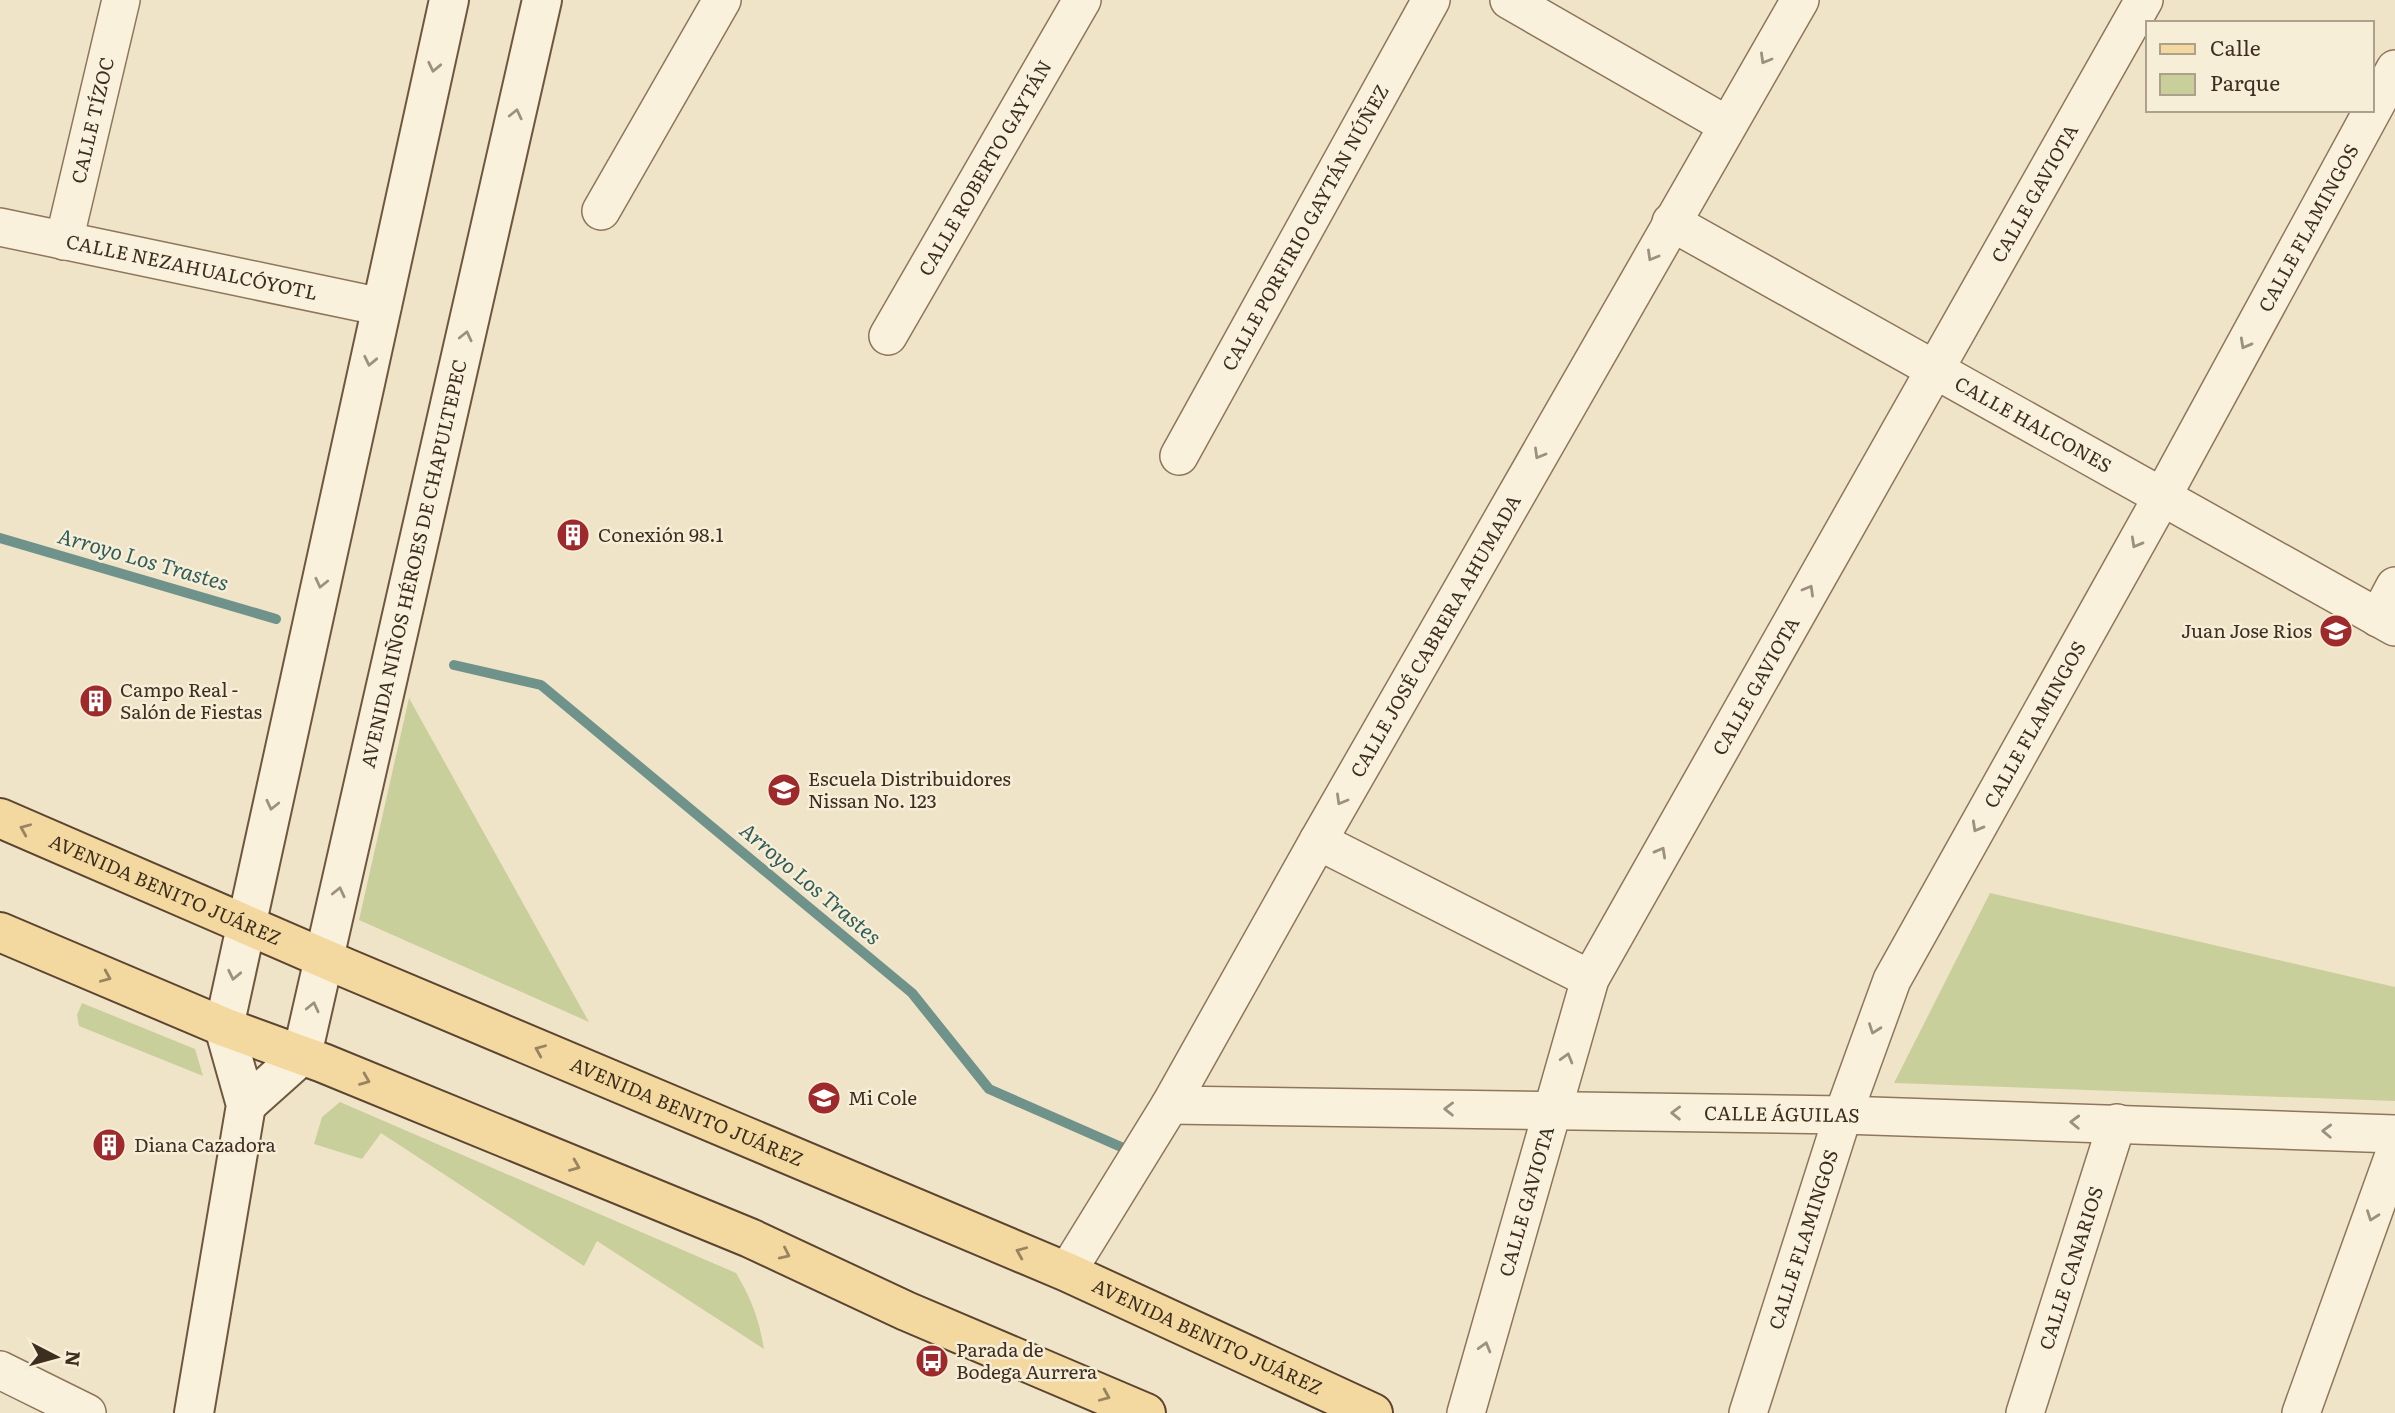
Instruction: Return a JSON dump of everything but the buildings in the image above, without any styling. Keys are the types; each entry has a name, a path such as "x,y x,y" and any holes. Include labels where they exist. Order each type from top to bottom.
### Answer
{"main road":[{"path":"194,1413 246,1105 224,1027 449,0"},
{"name":"AVENIDA NIÑOS HÉROES DE CHAPULTEPEC","path":"302,1055 542,0"},
{"name":"AVENIDA BENITO JUÁREZ","path":"0,818 324,959 1067,1272 1373,1413"},
{"path":"0,932 224,1027 302,1055 750,1238 906,1311 1146,1413"},
{"path":"246,1105 302,1055"}],"street":[{"name":"CALLE TÍZOC","path":"64,241 121,0"},
{"path":"601,212 722,0"},
{"name":"CALLE ROBERTO GAYTÁN","path":"888,336 1082,0"},
{"name":"CALLE PORFIRIO GAYTÁN NÚÑEZ","path":"1179,456 1431,0"},
{"path":"1509,0 1727,125"},
{"name":"CALLE JOSÉ CABRERA AHUMADA","path":"1067,1272 1170,1105 1318,841 1800,0"},
{"name":"CALLE GAVIOTA","path":"1466,1413 1590,979 2144,0"},
{"name":"CALLE FLAMINGOS","path":"2374,107 2395,68"},
{"name":"CALLE FLAMINGOS","path":"1748,1413 1843,1115 1892,980 2162,497 2371,112"},
{"name":"CALLE HALCONES","path":"1671,222 2162,497 2389,610"},
{"name":"CALLE NEZAHUALCÓYOTL","path":"0,227 382,307"},
{"path":"1318,841 1590,979"},
{"name":"CALLE ÁGUILAS","path":"1170,1105 1843,1115 2395,1134"},
{"name":"CALLE CANARIOS","path":"2025,1413 2116,1123"},
{"path":"2301,1413 2395,1152"},
{"path":"0,1370 87,1413"}],"green space":[{"path":"409,698 589,1022 359,920"},
{"path":"1990,893 2395,987 2395,1101 1894,1083"},
{"path":"82,1003 195,1049 203,1076 79,1026 77,1015"},
{"path":"340,1102 736,1273 754,1310 764,1349 597,1241 584,1266 381,1133 362,1159 314,1144 322,1117"}],"waterway":[{"name":"Arroyo Los Trastes","path":"0,538 276,619"},
{"name":"Arroyo Los Trastes","path":"454,665 541,685 912,993 989,1089 1128,1150"}],"place":[{"name":"Conexión 98.1","path":"573,535"},
{"name":"Juan Jose Rios","path":"2336,631"},
{"name":"Campo Real - Salón de Fiestas","path":"96,701"},
{"name":"Escuela Distribuidores Nissan No. 123","path":"784,790"},
{"name":"Mi Cole","path":"824,1098"},
{"name":"Diana Cazadora","path":"109,1145"},
{"name":"Parada de Bodega Aurrera","path":"932,1361"}]}
